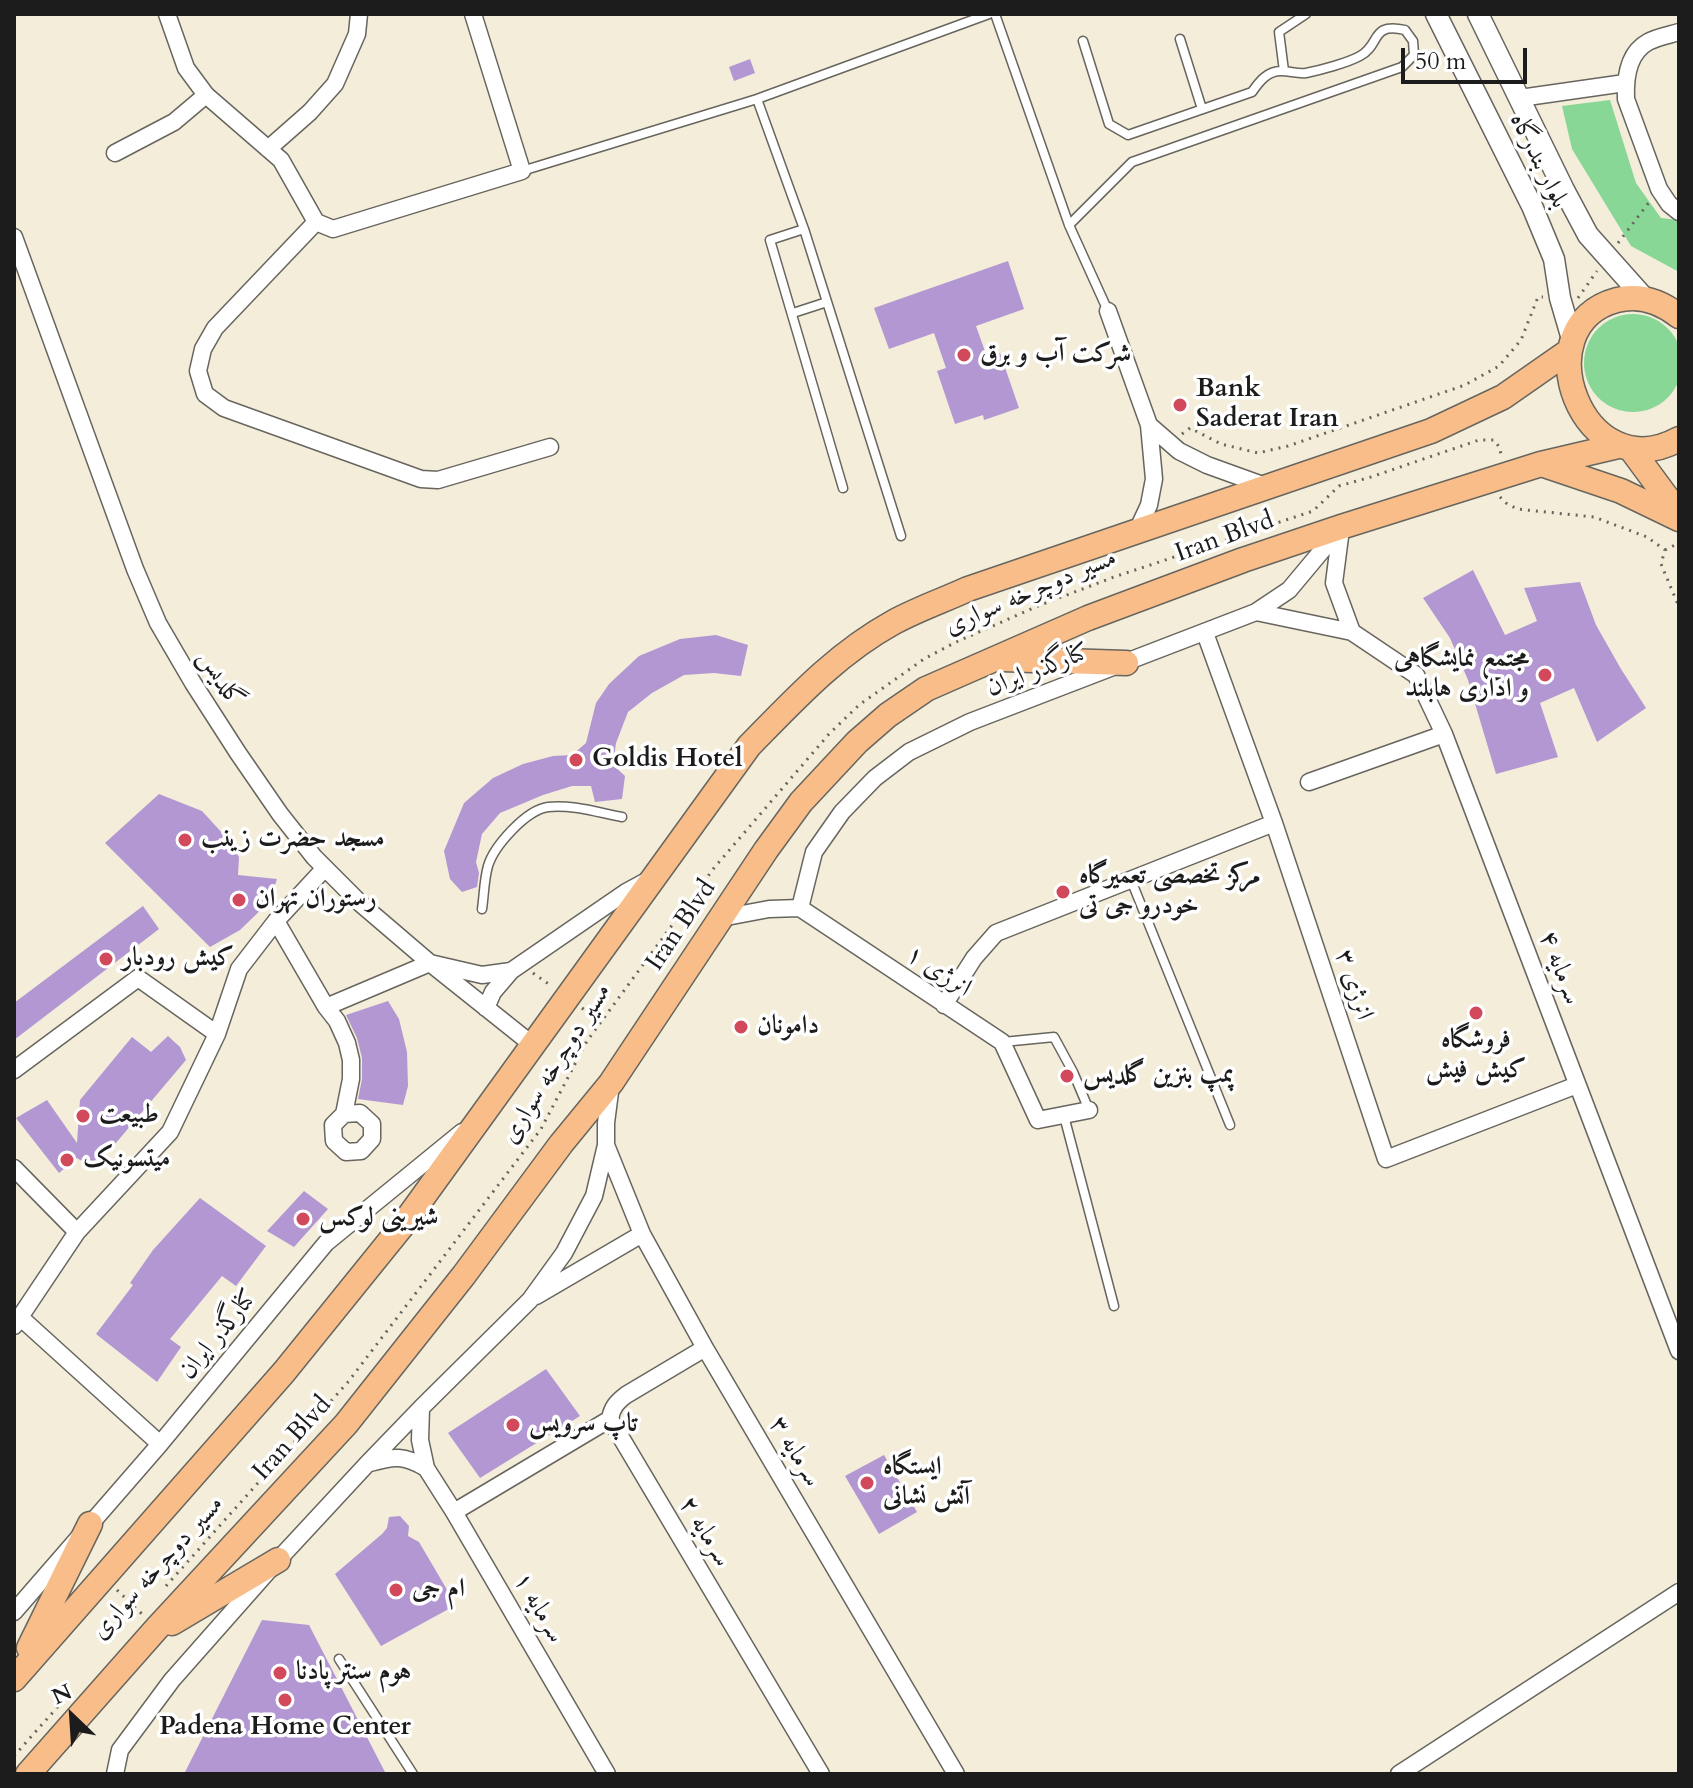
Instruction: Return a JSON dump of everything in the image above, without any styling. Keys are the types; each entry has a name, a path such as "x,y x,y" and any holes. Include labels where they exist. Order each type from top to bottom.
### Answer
{"main road":[{"name":"Iran Blvd","path":"14,1679 284,1372 402,1226 749,746 807,686 844,654 896,621 968,589 1431,431 1503,397 1570,345 1586,318 1607,303 1619,299 1666,306"},
{"path":"1570,345 1569,377 1583,412 1597,432 1624,448 1679,517"},
{"name":"Iran Blvd","path":"28,1774 346,1424 611,1083 801,802 857,742 888,715 926,689 1088,618 1243,560 1341,527 1500,485 1541,464 1624,448 1656,449 1679,439"},
{"path":"1541,464 1621,491 1679,517"},
{"path":"995,659 1126,663"},
{"path":"14,1679 90,1524"},
{"path":"154,1633 278,1560"}],"street":[{"path":"167,14 186,68 206,95 281,160 316,222 333,229 522,171 473,14"},
{"path":"268,149 310,112 335,84 357,34 359,14"},
{"name":"بلوار بندرگاه","path":"1436,14 1532,206 1554,259 1570,345"},
{"name":"بلوار بندرگاه","path":"1478,14 1588,235 1607,257 1666,306"},
{"path":"1679,32 1647,43 1628,68 1625,83 1626,99 1659,189 1679,212"},
{"path":"1520,98 1625,83"},
{"path":"115,153 174,122 206,95"},
{"path":"316,222 215,328 203,349 198,371 205,394 224,408 421,479 438,480 550,447"},
{"name":"گلدیس","path":"14,237 135,569 158,623 193,683 280,814 325,868 361,904 430,963 534,1046"},
{"path":"1108,311 1149,425 1154,479 1149,505 1136,533"},
{"path":"1149,425 1179,451 1207,465 1269,487"},
{"path":"1341,527 1334,583 1352,632"},
{"name":"کنارگذر ایران","path":"800,908 814,852 842,812 875,778 909,752 970,722 1256,612 1289,590 1341,527"},
{"path":"1256,612 1352,632"},
{"name":"سرمایه ۴","path":"1352,632 1416,675 1444,734 1679,1351"},
{"name":"انرژی ۳","path":"1205,633 1274,823 1386,1159 1577,1085"},
{"path":"1309,782 1444,734"},
{"path":"944,1005 974,958 996,933 1274,823"},
{"path":"160,1444 18,1322 77,1232 170,1132 217,1034 239,969 276,921 325,868"},
{"path":"486,1008 493,992 511,971 626,892 658,875"},
{"path":"721,918 769,909 800,908"},
{"name":"انرژی ۱","path":"800,908 1002,1042"},
{"path":"276,921 337,1021 347,1043 351,1079 344,1114"},
{"path":"326,1007 430,963 482,975 511,971"},
{"path":"14,1070 138,978 217,1034"},
{"path":"1002,1042 1038,1120 1089,1110"},
{"path":"115,1774 120,1750 172,1680 368,1463 530,1300 564,1253 594,1196 606,1145 611,1083"},
{"name":"کنارگذر ایران","path":"14,1612 160,1444 326,1243 485,1113"},
{"name":"سرمایه ۳","path":"606,1145 642,1234 705,1348 956,1774"},
{"path":"14,1168 77,1232"},
{"path":"530,1300 642,1234"},
{"path":"454,1512 610,1419 611,1409 626,1395 705,1348"},
{"path":"421,1408 420,1440 426,1468"},
{"name":"سرمایه ۲","path":"610,1419 821,1774"},
{"path":"368,1463 390,1457 411,1459 426,1468"},
{"name":"سرمایه ۱","path":"426,1468 607,1774"},
{"path":"1399,1774 1679,1592"}],"lane":[{"path":"522,171 757,99 992,14 1069,225 1108,311"},
{"path":"1284,71 1279,32 1306,14"},
{"path":"1069,225 1132,162 1402,67 1414,55 1413,41 1405,30 1394,27 1385,29 1362,55 1309,72 1297,74 1277,70 1262,78 1252,92 1128,135 1109,124 1083,41"},
{"path":"1180,39 1202,109"},
{"path":"757,99 804,229 901,536"},
{"path":"804,229 770,240 843,488"},
{"path":"793,313 827,302"},
{"path":"482,909 488,865 505,838 526,817 546,807 582,809 622,817"},
{"path":"1131,880 1230,1125"},
{"path":"1002,1042 1054,1037 1089,1110"},
{"path":"1063,1115 1114,1306"},
{"path":"339,1659 413,1774"}],"path":[{"path":"1170,443 1190,428 1221,444 1258,453 1465,385 1499,366 1521,340 1538,297 1577,298 1659,189"},
{"name":"مسیر دوچرخه سواری","path":"162,1590 348,1382 541,1129 587,1041 714,868 829,734 859,705 924,659 954,643 1114,577 1313,511 1339,486 1479,440 1494,440 1500,448 1500,485"},
{"path":"1500,485 1506,503 1517,509 1594,517 1647,537 1665,550"},
{"path":"1679,543 1665,550 1661,564 1679,607"},
{"path":"104,1577 154,1633"},
{"path":"14,1756 67,1696"}],"green space":[{"path":"1610,100 1636,183 1661,218 1679,220 1679,272 1631,246 1572,149 1562,106"},
{"path":"1633,314 1652,318 1667,329 1678,344 1682,363 1678,382 1667,397 1652,408 1633,412 1614,408 1599,397 1588,382 1584,363 1588,344 1599,329 1614,318"}],"building":[{"path":"750,59 755,73 734,81 729,67"},
{"name":"شرکت آب و برق","path":"1008,261 1024,309 976,326 987,357 1000,353 1019,408 984,420 983,415 955,424 937,371 946,368 934,333 889,349 874,308"},
{"name":"مجتمع نمایشگاهی و اداری هابلند","path":"1473,570 1505,635 1537,621 1524,588 1580,582 1596,625 1646,708 1597,742 1574,688 1540,703 1558,757 1496,774 1468,680 1450,638 1423,598"},
{"name":"Goldis Hotel","path":"716,635 748,645 741,676 714,673 684,675 652,693 628,712 616,743 613,765 625,776 622,799 595,802 591,786 572,786 500,813 482,834 476,862 479,873 477,887 462,892 450,879 444,851 464,803 493,778 523,764 553,756 572,755 586,743 596,703 609,684 639,656 680,639"},
{"path":"159,794 202,811 239,857 238,875 277,879 269,902 240,930 210,947 105,843"},
{"path":"143,906 159,929 14,1040 14,1003"},
{"path":"388,1001 399,1019 407,1052 408,1086 403,1105 358,1099 362,1058 346,1015"},
{"path":"168,1036 180,1047 186,1060 94,1169 77,1158 59,1173 16,1118 47,1100 77,1143 80,1100 132,1037 151,1052"},
{"path":"304,1191 328,1209 294,1247 267,1231"},
{"path":"200,1198 266,1246 236,1286 222,1276 170,1339 181,1347 157,1382 96,1334 133,1285 130,1283 153,1250"},
{"name":"تاپ سرویس","path":"546,1369 580,1416 480,1478 448,1433"},
{"path":"884,1455 917,1512 879,1534 845,1476"},
{"name":"ام جی","path":"400,1516 409,1526 408,1536 419,1542 456,1605 381,1646 335,1574 382,1534 389,1517"},
{"name":"Padena Home Center","path":"262,1620 309,1625 386,1774 184,1774"}],"place":[{"name":"شرکت آب و برق","path":"964,355"},
{"name":"Bank Saderat Iran","path":"1180,405"},
{"name":"مجتمع نمایشگاهی و اداری هابلند","path":"1545,675"},
{"name":"Goldis Hotel","path":"576,760"},
{"name":"مسجد حضرت زینب","path":"185,840"},
{"name":"مرکز تخصصی تعمیرگاه خودرو جی تی","path":"1063,892"},
{"name":"رستوران تهران","path":"239,900"},
{"name":"کیش رودبار","path":"106,959"},
{"name":"فروشگاه کیش فیش","path":"1476,1013"},
{"name":"دامونان","path":"741,1027"},
{"name":"پمپ بنزین گلدیس","path":"1067,1076"},
{"name":"طبیعت","path":"83,1116"},
{"name":"میتسونیک","path":"67,1160"},
{"name":"شيرينی لوكس","path":"303,1219"},
{"name":"تاپ سرویس","path":"513,1425"},
{"name":"ایستگاه آتش نشانی","path":"867,1483"},
{"name":"ام جی","path":"396,1590"},
{"name":"هوم سنتر پادنا","path":"280,1673"},
{"name":"Padena Home Center","path":"285,1700"}]}
